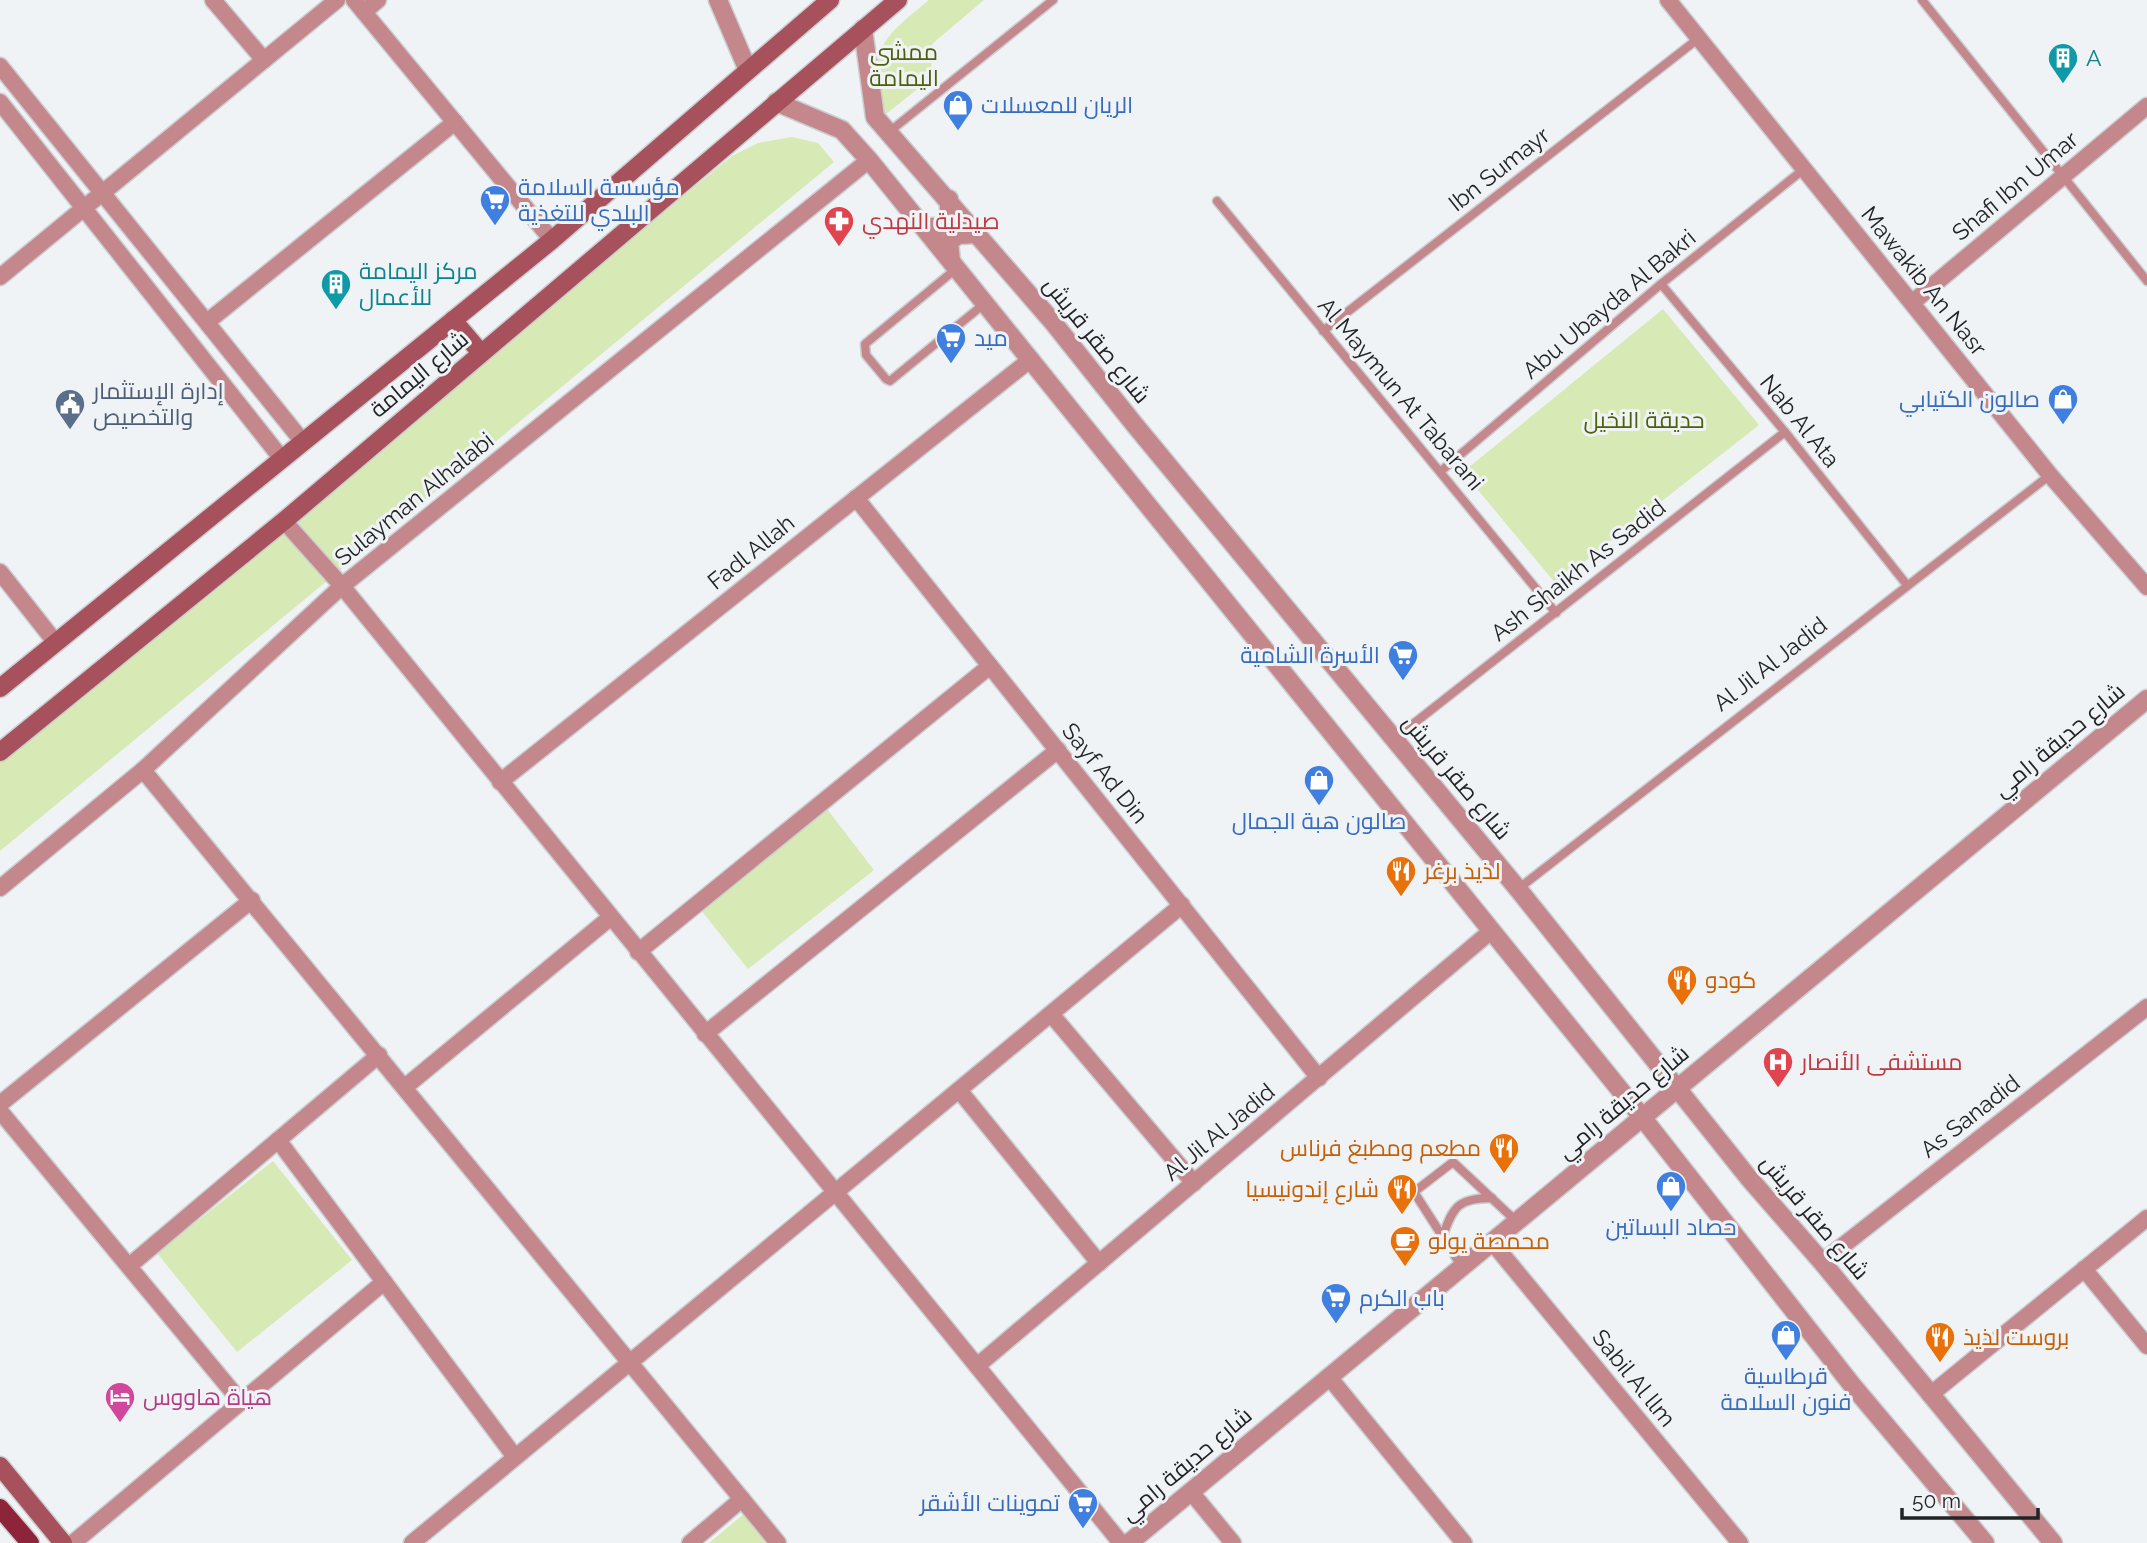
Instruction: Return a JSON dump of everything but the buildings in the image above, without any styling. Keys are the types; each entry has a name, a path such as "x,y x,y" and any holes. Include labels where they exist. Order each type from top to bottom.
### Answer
{"main road":[{"name":"شارع اليمامة","path":"0,752 284,520 898,0"},
{"name":"شارع اليمامة","path":"0,688 552,240 822,2"},
{"path":"453,320 481,353"},
{"path":"0,1466 63,1543"},
{"path":"0,1508 30,1543"}],"street":[{"path":"213,0 264,60"},
{"path":"0,277 337,0"},
{"path":"378,0 359,6 552,240"},
{"path":"718,0 747,68"},
{"name":"Mawakib An Nasr","path":"1668,0 2050,475 2147,587"},
{"name":"شارع صقر قريش","path":"863,29 875,117 978,234 1518,889 1676,1089 2053,1543"},
{"path":"0,66 303,442"},
{"path":"0,102 282,459"},
{"path":"776,102 842,130 869,160 1642,1117 1852,1385 1985,1543"},
{"name":"Shafi Ibn Umar","path":"1913,302 2147,106"},
{"path":"207,322 455,122"},
{"name":"Sulayman Alhalabi","path":"0,888 143,770 342,586 869,160"},
{"path":"924,227 940,227 949,221 948,199"},
{"path":"954,264 949,242 958,235 978,234"},
{"name":"Fadl Allah","path":"500,782 1031,359"},
{"name":"Sayf Ad Din","path":"856,498 1319,1078"},
{"path":"284,520 342,586 1121,1543"},
{"path":"0,572 56,643"},
{"path":"638,952 990,666"},
{"name":"شارع حديقة رامي","path":"1129,1543 2147,699"},
{"path":"705,1034 1058,750"},
{"path":"143,770 778,1543"},
{"path":"0,1104 252,900"},
{"path":"412,1543 1182,905"},
{"path":"405,1087 611,917"},
{"name":"Al Jil Al Jadid","path":"977,1366 1490,932"},
{"name":"As Sanadid","path":"1822,1262 2147,1007"},
{"path":"1051,1014 1194,1183"},
{"path":"129,1266 379,1055"},
{"path":"959,1090 1099,1263"},
{"path":"0,1111 241,1402"},
{"path":"278,1140 515,1457"},
{"path":"1930,1395 2147,1217"},
{"name":"Sabil Al llm","path":"1492,1242 1740,1543"},
{"path":"2084,1269 2147,1346"},
{"path":"73,1543 384,1282"},
{"path":"1329,1377 1462,1542"},
{"path":"1191,1492 1233,1543"},
{"path":"690,1543 742,1499"}],"lane":[{"path":"889,133 1053,0"},
{"path":"1922,0 2147,281"},
{"name":"Ibn Sumayr","path":"1324,331 1699,38"},
{"name":"Abu Ubayda Al Bakri","path":"1441,471 1661,284 1804,169"},
{"name":"Al Maymun At Tabarani","path":"1217,201 1556,612"},
{"path":"954,264 865,344 866,355 886,379 897,377 985,303"},
{"name":"Nab Al Ata","path":"1661,284 1785,432 1907,585"},
{"name":"Ash Shaikh As Sadid","path":"1394,739 1785,432"},
{"name":"Al Jil Al Jadid","path":"1518,889 2050,475"},
{"path":"1462,1267 1414,1192 1453,1162 1517,1221"},
{"path":"1443,1236 1451,1211 1471,1198 1492,1198"}],"green space":[{"name":"ممشى اليمامة","path":"929,0 984,0 932,44 931,78 885,115 874,102 880,53 885,42 901,23"},
{"path":"792,137 818,143 834,162 0,851 0,756 732,156 758,143"},
{"name":"حديقة النخيل","path":"1663,309 1759,425 1556,584 1463,472"},
{"path":"827,809 874,870 748,969 700,909"},
{"path":"273,1161 352,1260 237,1352 157,1253"},
{"path":"745,1513 770,1543 709,1543"}],"place":[{"name":"A","path":"2063,85"},
{"name":"الريان للمعسلات","path":"958,132"},
{"name":"مؤسسة السلامة البلدي للتغذية","path":"495,227"},
{"name":"صيدلية النهدي","path":"839,248"},
{"name":"مركز اليمامة للأعمال","path":"336,311"},
{"name":"ميد","path":"951,365"},
{"name":"صالون الكتيابي","path":"2063,426"},
{"name":"إدارة الإستثمار والتخصيص","path":"70,431"},
{"name":"الأسرة الشامية","path":"1403,682"},
{"name":"صالون هبة الجمال","path":"1319,807"},
{"name":"لذيذ برغر","path":"1401,898"},
{"name":"كودو","path":"1682,1007"},
{"name":"مستشفى الأنصار","path":"1778,1089"},
{"name":"مطعم ومطبغ فرناس","path":"1504,1175"},
{"name":"حصاد البساتين","path":"1671,1213"},
{"name":"شارع إندونيسيا","path":"1402,1216"},
{"name":"محمصة يولو","path":"1405,1268"},
{"name":"باب الكرم","path":"1336,1325"},
{"name":"قرطاسية فنون السلامة","path":"1786,1362"},
{"name":"بروست لذيذ","path":"1940,1364"},
{"name":"هياة هاووس","path":"120,1424"},
{"name":"تموينات الأشقر","path":"1083,1530"}]}
